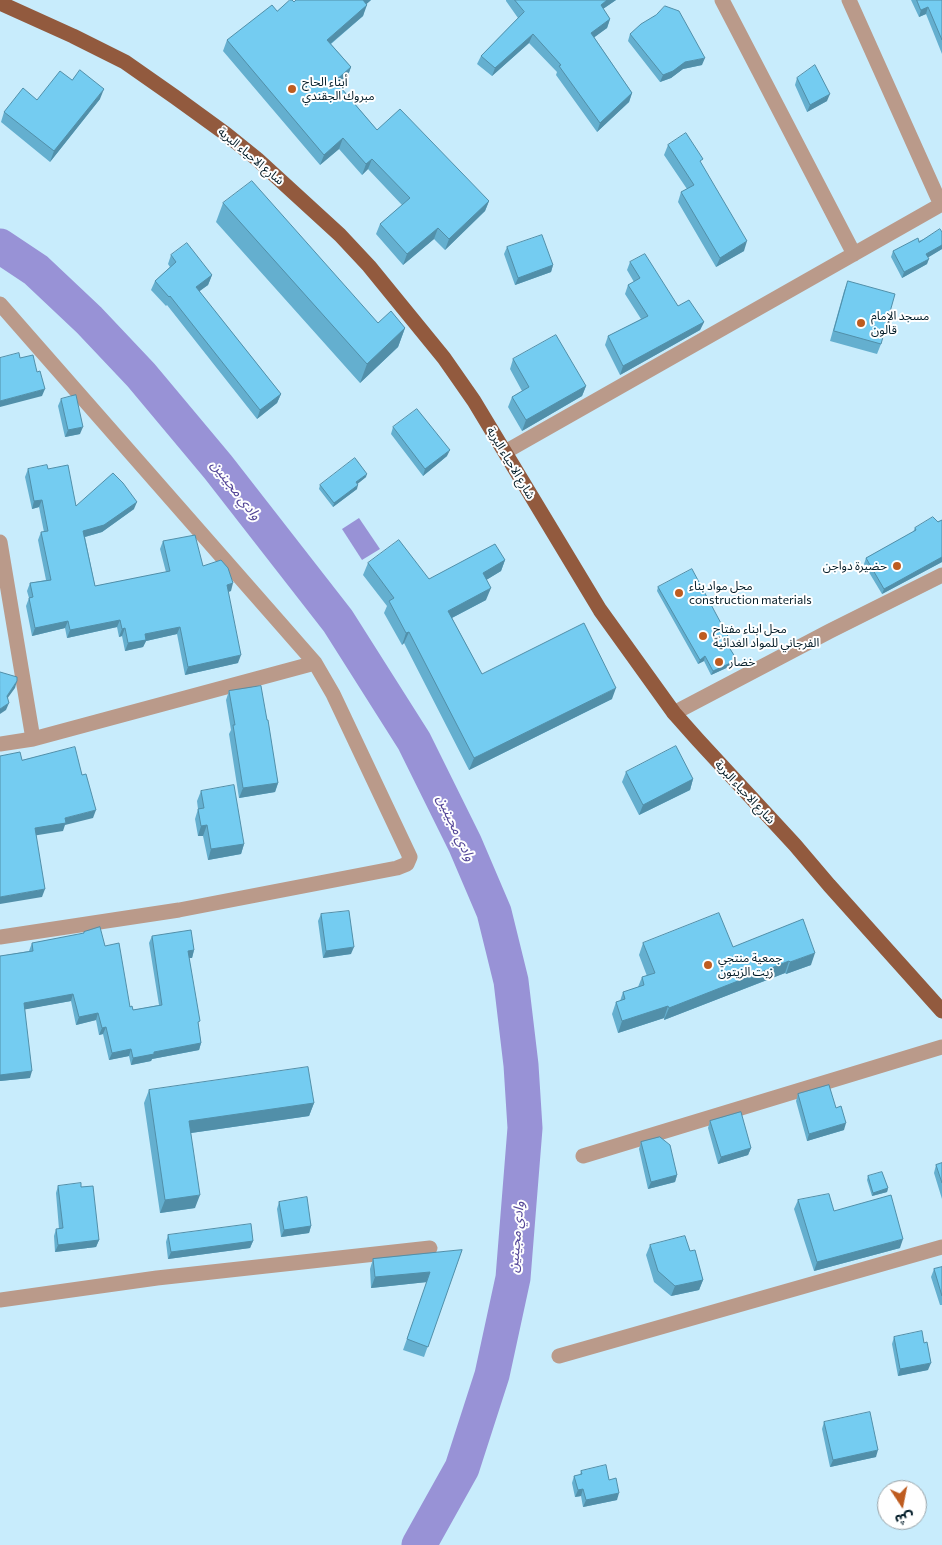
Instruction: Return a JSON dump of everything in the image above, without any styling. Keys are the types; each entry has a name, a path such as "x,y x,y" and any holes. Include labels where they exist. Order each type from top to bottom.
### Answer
{"main road":[{"name":"شارع الاحياء البرية","path":"0,3 74,36 125,62 226,134 257,159 340,235 369,266 444,358 474,400 600,610 674,713 795,845 942,1012"}],"street":[{"path":"722,0 854,254"},
{"path":"505,452 941,205 849,0"},
{"path":"0,304 315,663 333,694 410,857 407,864 397,868 179,910 0,937"},
{"path":"0,542 33,739"},
{"path":"674,713 942,575"},
{"path":"0,744 33,739 315,663"},
{"path":"583,1156 942,1047"},
{"path":"559,1356 942,1247"},
{"path":"0,1300 157,1278 430,1248"}],"shaded area":[{"path":"359,518 380,549 362,560 342,529"}],"building":[{"path":"290,0 294,2 296,0 363,0 367,5 327,40 351,67 335,81 377,130 400,109 489,201 449,239 438,228 407,254 380,224 410,198 372,159 366,164 343,138 324,155 227,40 272,5 277,11"},
{"path":"515,0 607,0 601,5 610,19 591,33 632,93 600,123 559,66 561,65 533,34 495,68 481,56 524,12"},
{"path":"917,0 942,0 942,40 928,7 921,10"},
{"path":"665,6 679,11 705,58 685,62 673,71 663,75 630,34"},
{"path":"815,65 830,94 810,105 797,78"},
{"path":"80,70 104,89 54,151 4,112 23,88 37,100 60,71 72,80"},
{"path":"686,133 703,159 700,161 747,241 720,258 681,192 694,185 668,145"},
{"path":"252,181 378,323 391,311 405,328 367,364 223,203"},
{"path":"940,229 942,232 942,245 926,254 929,259 904,272 893,251 918,238 919,242"},
{"path":"542,235 553,265 518,278 507,247"},
{"path":"187,243 212,275 196,287 281,394 260,410 170,296 155,281 176,262 171,255"},
{"path":"645,254 678,306 689,300 704,322 623,366 608,336 648,316 628,285 640,278 630,262"},
{"name":"مسجد الإمام قالون","path":"848,281 895,294 881,344 834,331"},
{"path":"556,335 586,386 526,420 512,397 529,387 513,359"},
{"path":"19,353 20,358 33,355 37,372 40,371 45,389 0,401 0,358"},
{"path":"76,395 83,427 68,430 61,399"},
{"path":"417,409 450,450 425,469 393,427"},
{"path":"355,458 367,474 356,482 358,485 334,503 320,485"},
{"path":"47,465 48,469 68,465 76,506 113,473 137,502 104,525 83,531 95,586 170,571 163,541 195,535 203,566 221,560 228,568 233,583 227,585 241,655 188,667 180,627 145,634 146,640 128,643 125,628 122,629 120,620 70,630 68,621 35,628 29,598 33,597 30,583 51,580 41,532 48,531 42,500 34,501 28,469"},
{"path":"933,517 938,522 942,520 942,557 884,589 866,558 916,530 915,528"},
{"path":"399,540 429,579 495,544 505,560 483,573 491,588 448,611 482,674 584,623 616,688 474,758 409,632 406,633 389,601 394,598 368,563"},
{"path":"692,569 731,642 727,644 737,660 713,671 705,656 700,660 658,587"},
{"path":"0,672 17,677 17,681 7,696 9,703 0,709"},
{"path":"261,686 278,783 243,788 229,691"},
{"path":"676,746 693,779 643,805 626,772"},
{"path":"75,747 82,775 86,774 96,810 65,818 66,823 35,828 45,889 0,897 0,756 20,752 22,760"},
{"path":"234,785 244,844 211,849 207,825 201,826 198,809 204,808 201,791"},
{"path":"349,911 354,947 326,951 321,914"},
{"path":"719,913 733,947 803,919 815,953 789,961 669,1008 668,1006 622,1021 616,1002 625,999 623,992 644,985 642,977 655,973 643,943"},
{"path":"100,927 105,946 119,943 130,1007 132,1006 133,1010 162,1005 152,936 191,930 194,950 188,951 200,1021 198,1022 201,1043 133,1058 131,1049 112,1053 106,1027 102,1028 98,1013 79,1017 73,994 24,1003 32,1071 0,1075 0,956 33,951 32,943 84,933"},
{"path":"308,1067 314,1103 189,1121 200,1195 165,1200 149,1090"},
{"path":"829,1085 836,1108 841,1106 846,1123 809,1134 798,1094"},
{"path":"741,1112 751,1148 721,1157 710,1121"},
{"path":"660,1137 670,1145 677,1175 651,1182 641,1142"},
{"path":"942,1163 942,1183 936,1165"},
{"path":"882,1172 888,1188 873,1193 868,1176"},
{"path":"81,1183 81,1187 93,1186 99,1240 58,1245 56,1229 63,1228 58,1186"},
{"path":"829,1194 834,1211 891,1195 903,1239 817,1262 798,1200"},
{"path":"307,1197 311,1226 284,1230 279,1202"},
{"path":"251,1224 253,1241 171,1252 168,1235"},
{"path":"685,1236 690,1251 695,1250 703,1280 675,1286 658,1271 650,1245"},
{"path":"462,1250 428,1347 407,1339 430,1272 375,1277 373,1259"},
{"path":"942,1267 942,1296 934,1269"},
{"path":"922,1331 924,1343 927,1342 931,1363 900,1369 894,1337"},
{"path":"870,1412 878,1450 833,1460 824,1422"},
{"path":"606,1465 609,1480 616,1478 619,1493 586,1500 583,1489 578,1490 574,1476 582,1474 581,1471"}],"waterway":[{"name":"وادي مجينين","path":"0,246 36,270 89,320 141,375 218,467 338,621 414,741 465,844 494,912 511,981 521,1065 525,1128 513,1278 492,1375 462,1468 419,1545"}],"place":[{"name":"أبناء الحاج مبروك الجقندي","path":"292,89"},
{"name":"مسجد الإمام قالون","path":"861,323"},
{"name":"حضيرة دواجن","path":"897,566"},
{"name":"محل مواد بناء construction materials","path":"679,593"},
{"name":"محل ابناء مفتاح الفرجاني للمواد الغدائية","path":"703,636"},
{"name":"خضار","path":"719,662"},
{"name":"جمعية منتجي زيت الزيتون","path":"708,965"}]}
